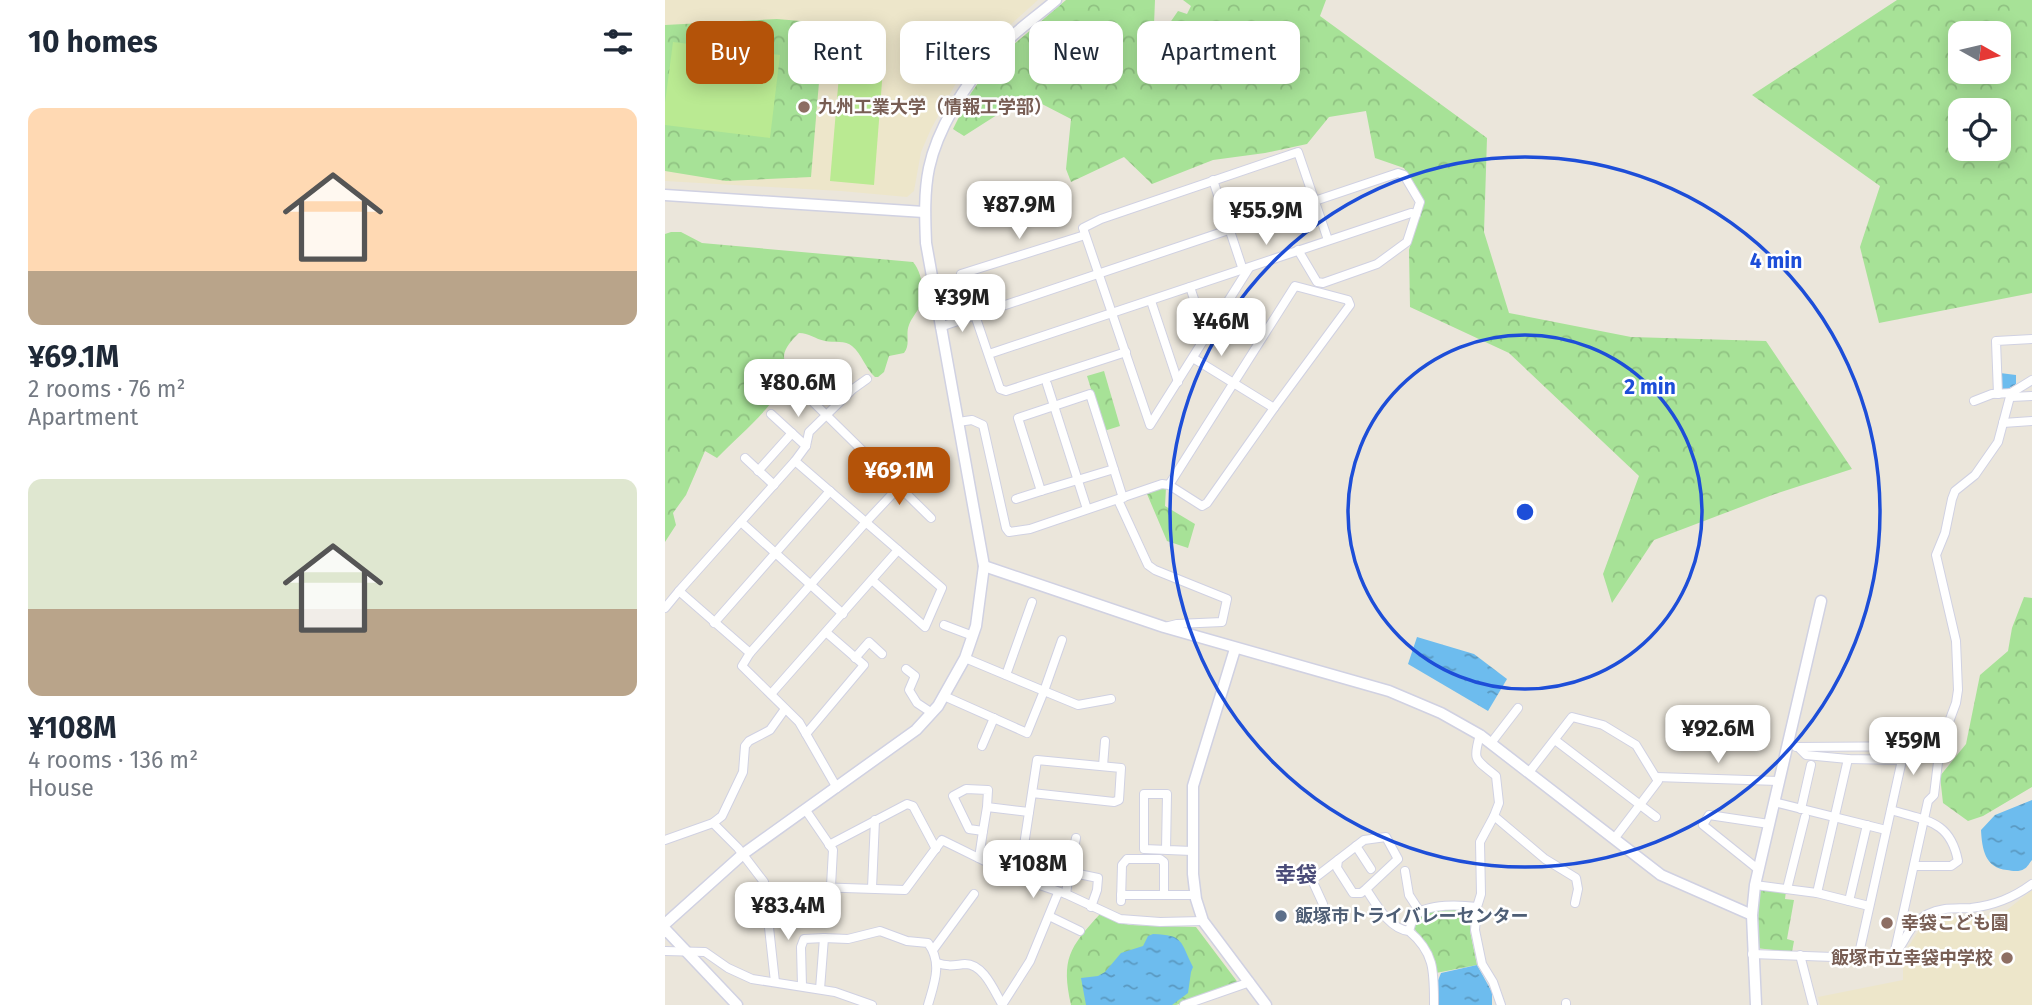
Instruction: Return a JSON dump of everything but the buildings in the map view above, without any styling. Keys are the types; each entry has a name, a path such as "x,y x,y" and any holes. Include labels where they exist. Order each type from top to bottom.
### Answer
{"street":[{"path":"737,1005 685,953 665,927 743,854 916,730 944,696 965,658 973,636 981,601 984,566 926,243 924,212 929,167 941,132 972,79 992,54 1056,0"},
{"path":"1246,269 1150,425 1083,228 1101,219 1298,152 1328,240"},
{"path":"940,327 1398,173 1404,175 1420,202 1407,242 1377,264 1323,283 1317,282 1298,250"},
{"path":"1213,180 1246,269"},
{"path":"665,195 924,212"},
{"path":"989,354 1328,240 1411,213 1416,214"},
{"path":"1085,235 961,274 974,314 1000,388 1006,391 1126,352"},
{"path":"958,422 972,420 983,425 1009,532 1030,529 1163,484 1202,506 1207,503 1350,306 1348,300 1295,286 1169,485"},
{"path":"1190,287 1206,335"},
{"path":"1151,301 1178,382"},
{"path":"1997,394 1996,341 2032,339"},
{"path":"1193,358 1274,408"},
{"path":"665,608 796,461 806,446 809,432 867,379"},
{"path":"1894,955 1924,820 1929,801 1934,795 1941,746 1958,690 1956,641 1936,555 1945,533 1955,491 1975,475 1998,442 2011,395 2032,380"},
{"path":"1047,384 1087,509"},
{"path":"1041,491 1018,418 1090,394 1114,469 1120,499 1149,565 1155,570 1227,599 1222,622 1164,627"},
{"path":"1974,401 1992,394 2032,396"},
{"path":"812,401 931,518"},
{"path":"771,414 806,446"},
{"path":"2003,423 2032,421"},
{"path":"758,471 792,433"},
{"path":"745,458 774,485"},
{"path":"796,461 942,588 925,627 872,580"},
{"path":"1017,499 1114,469"},
{"path":"837,788 799,722 742,666 750,653 912,473"},
{"path":"714,622 830,491"},
{"path":"741,522 843,614"},
{"path":"771,694 898,550"},
{"path":"984,566 1235,649 1389,691 1441,713 1480,734 1661,875 1752,915"},
{"path":"680,592 750,653"},
{"path":"1756,1005 1752,954 1755,885 1779,781 1792,747 1821,601"},
{"path":"1006,675 1032,602"},
{"path":"944,625 973,636"},
{"path":"806,734 864,665 827,633"},
{"path":"944,696 1027,733 1062,640"},
{"path":"855,657 869,642 883,654"},
{"path":"1235,649 1192,786 1195,895 1203,921 1266,1005"},
{"path":"965,658 1077,705 1111,699"},
{"path":"906,669 915,676 909,690 912,698 932,713"},
{"path":"1492,743 1518,708"},
{"path":"665,840 713,823 722,816 743,772 745,746 770,730 785,709"},
{"path":"1530,771 1572,717 1604,725 1636,745 1658,781 1615,839"},
{"path":"982,746 994,718"},
{"path":"1480,734 1475,753 1478,762 1496,776 1499,803 1495,817 1480,842 1481,894 1475,930 1482,964 1493,982 1501,1005"},
{"path":"1555,740 1656,817"},
{"path":"1103,766 1105,741"},
{"path":"1792,747 1941,746"},
{"path":"1792,747 1806,755 1902,760 1858,958"},
{"path":"1817,893 1849,759"},
{"path":"1019,878 1037,760 1121,768 1119,800 1114,802 1032,793"},
{"path":"1787,889 1811,765"},
{"path":"1656,777 1779,781"},
{"path":"979,858 983,831 988,790 966,789 953,796 969,829 983,831"},
{"path":"1166,850 1167,794 1144,794 1144,849 1166,850 1192,851"},
{"path":"1774,802 1803,813 1835,817 1886,830"},
{"path":"829,845 907,804 913,806 936,849"},
{"path":"986,807 1029,812"},
{"path":"805,809 833,850 831,886"},
{"path":"1891,810 1941,827 1955,845 1958,862 1951,866 1914,866"},
{"path":"1759,870 1703,825 1709,815 1769,824"},
{"path":"1495,817 1545,859 1576,878 1578,889 1575,903"},
{"path":"872,888 875,821"},
{"path":"713,823 743,854 764,882 775,982"},
{"path":"1849,901 1867,825"},
{"path":"1323,904 1312,880 1356,846 1364,840 1386,836 1398,859 1361,893 1353,893 1337,868 1338,860"},
{"path":"937,963 950,967 968,964 976,967 984,974 1002,1005 1030,961 1062,893 1076,838"},
{"path":"769,923 793,919 804,907 815,887 905,890 942,840 1019,878 1062,893 1120,919 1203,921"},
{"path":"1356,846 1371,869"},
{"path":"1164,895 1164,862 1160,859 1128,859 1122,864 1121,898 1195,895"},
{"path":"1405,871 1409,895 1420,912"},
{"path":"1069,872 1098,878 1091,907"},
{"path":"1752,954 1888,959 1900,949 1906,933 1929,913 2004,901 2032,884"},
{"path":"1755,885 1817,893 1869,906"},
{"path":"1366,889 1389,919 1420,940 1431,958 1434,1005"},
{"path":"933,950 974,894"},
{"path":"1409,931 1413,919 1420,912 1457,905 1477,907"},
{"path":"1049,916 1080,932"},
{"path":"802,986 801,947 804,939 848,939 880,931 907,941 928,943 933,950 937,963 928,1005"},
{"path":"820,989 824,938"},
{"path":"665,951 705,952 728,968 752,979 835,992 872,1005"},
{"path":"1800,955 1813,1004 1803,1005"},
{"path":"1184,1005 1250,982"}],"shaded area":[{"name":"九州工業大学（情報工学部）","path":"665,0 1038,0 1015,21 900,21 900,84 956,84 921,152 914,191 907,197 665,181"},
{"path":"2032,890 2032,1005 1820,1005 1818,997 1903,980 1903,955 1923,924 1942,916 1977,919 2007,910"}],"green space":[{"path":"1066,0 1155,0 1154,21 1137,21 1137,84 1300,84 1300,21 1171,21 1178,11 1187,14 1191,6 1183,0 1326,0 1320,16 1487,138 1484,232 1509,313 1631,337 1766,341 1852,469 1775,494 1654,540 1612,603 1603,574 1639,476 1509,353 1410,307 1409,250 1422,201 1404,168 1375,158 1366,111 1329,117 1307,144 1213,160 1152,184 1124,157 1071,182 1066,169 1071,119 1040,103 1011,106 964,136 953,129 977,84 1015,84 1015,43 1029,31 1029,84 1123,84 1123,21 1041,21"},
{"path":"1897,0 2032,0 2032,293 1879,323 1860,247 1880,186 1752,95"},
{"path":"777,19 800,21 788,21 788,84 819,84 811,177 726,181 665,171 665,25 686,24 686,84 774,84 774,21 740,21"},
{"path":"673,42 686,44 686,84 774,84 774,54 780,55 770,138 665,125 665,103"},
{"path":"838,84 882,84 874,185 830,181"},
{"path":"681,232 702,243 913,262 920,277 922,295 920,306 909,325 906,350 904,353 889,356 884,372 878,377 875,377 849,344 825,341 799,333 784,356 788,374 780,391 755,421 717,458 705,451 686,495 673,513 676,525 665,542 665,234"},
{"path":"1104,371 1120,426 1104,431 1087,376"},
{"path":"1166,488 1165,506 1195,524 1188,548 1167,541 1147,494"},
{"path":"2024,597 2032,598 2032,787 1983,816 1968,821 1943,803 1940,776 1966,744 1980,675 2008,651 2012,628"},
{"path":"1760,890 1786,891 1785,899 1794,900 1787,939 1794,941 1792,952 1756,948 1755,931"},
{"path":"1469,908 1471,911 1470,931 1477,965 1436,973 1433,955 1417,933 1414,923 1428,913"},
{"path":"1100,914 1129,925 1196,927 1239,984 1176,1005 1071,1005 1067,976 1070,955 1081,936"}],"water":[{"path":"2000,373 2016,375 2016,384 2003,392 2000,391"},
{"path":"1417,637 1474,654 1507,679 1488,711 1408,664"},
{"path":"2032,800 2032,860 2018,871 1994,866 1986,856 1981,830 1995,815"},
{"path":"1153,934 1176,938 1183,945 1193,967 1188,993 1172,1005 1086,1005 1081,978 1098,976 1105,972 1121,953 1143,946 1148,936"},
{"path":"1477,965 1492,992 1492,1005 1437,1005 1437,983 1441,973"}],"place":[{"name":"九州工業大学（情報工学部）","path":"804,107"},
{"name":"飯塚市トライバレーセンター","path":"1281,916"},
{"name":"幸袋こども園","path":"1887,923"},
{"name":"飯塚市立幸袋中学校","path":"2007,958"}],"district":[{"name":"幸袋","path":"1296,875"}]}
